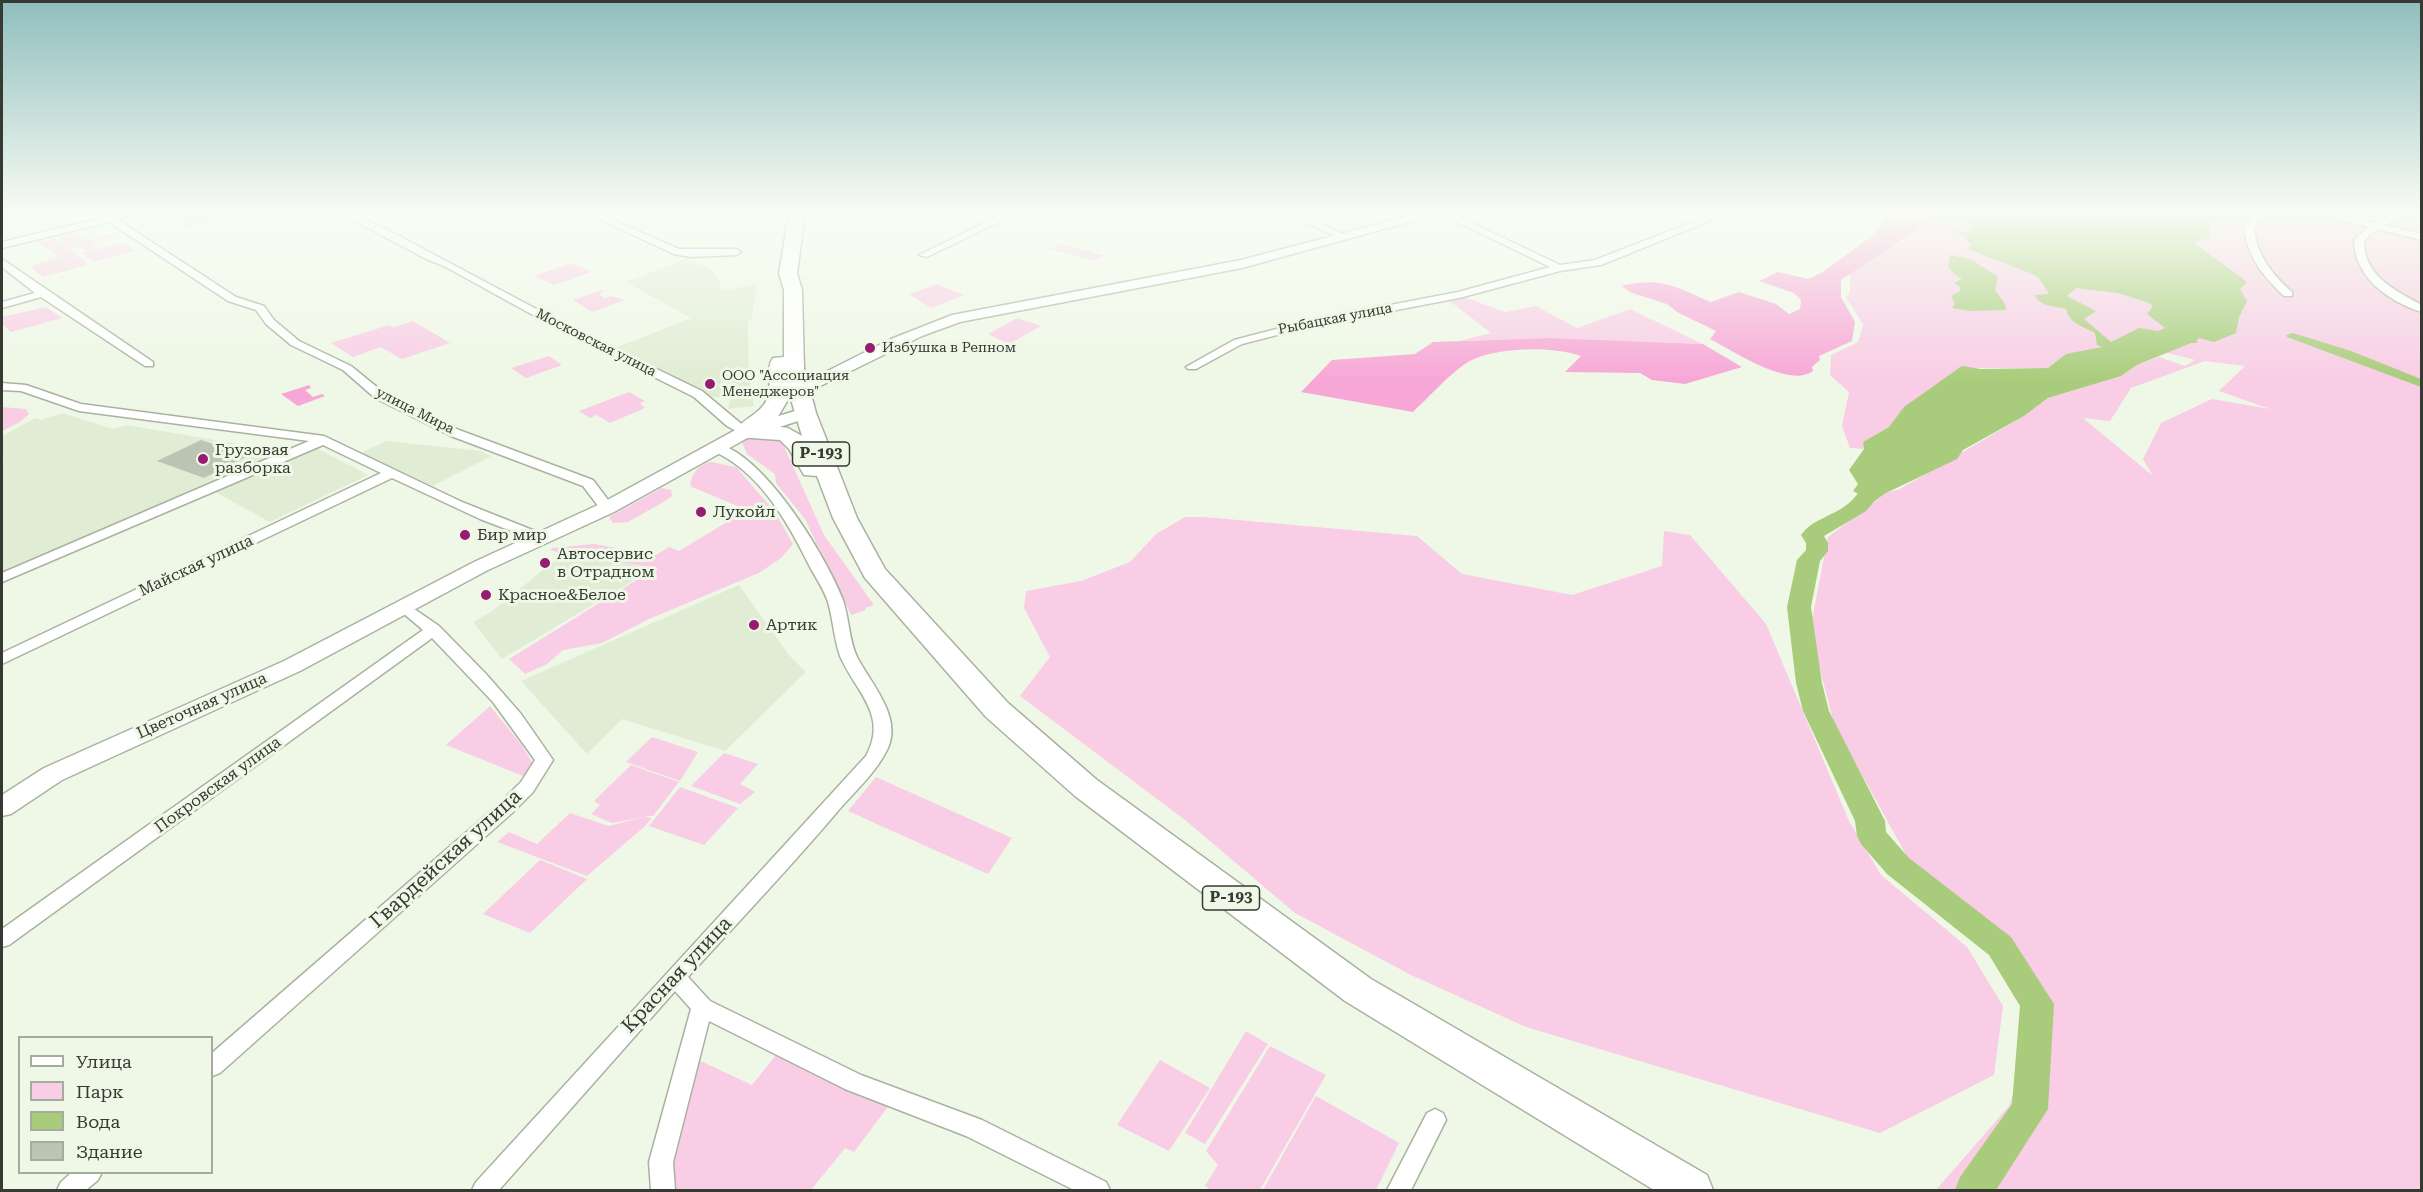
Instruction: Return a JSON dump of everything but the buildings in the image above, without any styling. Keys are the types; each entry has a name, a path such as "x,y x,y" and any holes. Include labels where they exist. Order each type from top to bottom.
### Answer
{"highway":[{"name":"Р-193","path":"789,269 793,290 792,341 798,390 845,518 874,572 997,710 1086,789 1358,990 1692,1191"},
{"path":"745,432 776,406 781,398 782,379 777,336 778,306 782,283 788,273"},
{"path":"745,432 780,431 798,441 819,482 845,518"}],"street":[{"path":"10,269 42,294 116,338 149,364"},
{"name":"улица Мира","path":"186,269 232,299 260,308 270,321 295,343 347,368 378,395 455,433 588,483 607,508"},
{"name":"Московская улица","path":"456,269 566,329 698,394 717,408 722,419 745,432"},
{"path":"798,390 833,376 921,331 957,318 1218,269"},
{"name":"Рыбацкая улица","path":"1192,367 1238,342 1274,331 1459,295 1556,269"},
{"path":"2264,269 2288,294"},
{"path":"2366,269 2381,285 2421,309"},
{"path":"2,305 42,294"},
{"path":"2,387 22,388 49,399 86,408 323,440 490,520 540,538"},
{"name":"Цветочная улица","path":"2,807 53,774 270,677 540,538 607,508 745,432 805,413"},
{"path":"2,578 323,440"},
{"name":"Красная улица","path":"484,1191 675,977 814,827 872,760 880,746 883,730 880,711 848,655 835,600 798,529 773,494 751,470 733,455 718,448"},
{"name":"Майская улица","path":"2,659 390,474"},
{"name":"Гвардейская улица","path":"213,1065 506,808 527,787 544,760 499,700 434,629 404,607"},
{"name":"Покровская улица","path":"2,939 434,629"},
{"path":"675,977 702,1007 853,1082 974,1128 1098,1191"},
{"path":"663,1191 661,1162 702,1007"},
{"path":"1399,1191 1435,1120"},
{"path":"69,1191 89,1174"}],"shaded area":[{"path":"660,269 710,269 713,270 723,290 757,285 751,321 748,322 749,375 754,406 728,409 730,399 706,396 615,348 691,318 626,282"},
{"path":"1828,269 1858,269 1841,280 1841,297 1855,322 1852,341 1819,356 1820,360 1812,367 1813,371 1803,375 1776,372 1746,359 1710,339 1716,331 1677,312 1667,304 1632,293 1621,286 1647,282 1657,283 1677,288 1711,302 1739,292 1776,304 1789,314 1800,309 1801,300 1794,293 1759,281 1778,272 1808,279"},
{"path":"1550,338 1703,344 1742,367 1685,384 1652,380 1640,373 1565,372 1581,356 1542,349 1526,349 1496,352 1472,360 1450,376 1413,412 1301,392 1332,360 1415,354 1433,342"},
{"path":"309,385 311,388 305,390 313,397 322,394 325,396 298,406 281,394"},
{"path":"62,413 113,429 126,425 285,452 2,573 2,460 4,458 2,456 2,436 35,418 41,420"},
{"path":"386,441 481,451 491,456 433,486 360,453"},
{"path":"314,447 368,475 270,522 215,492"},
{"path":"564,553 654,568 502,659 473,622 491,612"},
{"path":"739,585 789,655 806,672 725,751 622,719 587,754 521,681"}],"green space":[{"path":"33,269 74,269 43,277"},
{"path":"556,269 584,269 591,272 554,285 534,276"},
{"path":"1855,269 2421,269 2421,1190 1936,1190 2009,1106 2046,1003 2015,953 1910,862 1834,724 1810,630 1828,537 1886,493 1900,489 2024,416 2048,398 2121,376 2137,365 2159,357 2185,366 2195,360 2116,340 2098,350 2066,354 2048,368 1973,368 1889,427 1863,442 1864,449 1850,448 1842,426 1849,392 1830,375 1831,355 1858,342 1863,325 1846,297 1850,292 1850,274","holes":["2205,361 2245,366 2219,391 2270,409 2212,399 2161,423 2143,459 2153,476 2083,418 2110,421 2131,388"]},
{"path":"937,284 964,295 931,308 909,294"},
{"path":"604,291 599,294 604,298 611,296 625,300 592,312 573,300"},
{"path":"1462,296 1505,312 1536,306 1577,328 1630,309 1703,344 1550,338 1459,341 1491,333 1447,299"},
{"path":"46,307 62,318 11,332 2,323 2,317"},
{"path":"1017,318 1041,326 1009,344 988,334"},
{"path":"413,321 450,343 402,359 381,347 353,357 331,343 389,325 394,327"},
{"path":"549,356 562,365 526,378 511,368"},
{"path":"629,392 645,401 640,403 645,408 610,423 597,415 590,418 579,411"},
{"path":"2,407 26,409 29,414 20,422 2,431"},
{"path":"759,437 782,442 824,535 874,605 851,615 805,519 776,483 775,474 747,454 742,443 747,439"},
{"path":"711,462 736,467 775,512 793,544 781,558 759,573 649,619 602,643 563,650 547,664 525,674 509,659 656,568 550,550 552,548 594,544 656,555 669,547 679,551 747,510 692,487 690,484 694,473 703,465"},
{"path":"662,488 671,490 672,496 628,522 613,523 609,517"},
{"path":"1185,517 1417,536 1462,574 1572,595 1662,566 1664,531 1690,535 1766,624 1849,821 1881,875 1967,947 2003,1006 1994,1075 1880,1133 1526,1027 1411,975 1295,913 1185,820 1020,696 1050,657 1024,608 1026,591 1081,581 1130,562 1156,534"},
{"path":"490,706 520,743 535,767 523,776 446,745"},
{"path":"652,737 698,752 680,781 626,762"},
{"path":"724,753 758,764 740,784 755,792 740,804 691,786"},
{"path":"631,765 679,782 653,816 644,816 652,818 644,827 587,876 497,842 509,832 537,844 570,813 609,826 643,817 612,823 591,814 600,805 594,801"},
{"path":"876,777 1012,838 988,874 848,811"},
{"path":"680,787 738,808 704,845 649,826"},
{"path":"540,860 587,879 530,933 483,914"},
{"path":"1246,1031 1268,1044 1205,1144 1185,1133"},
{"path":"1270,1046 1326,1075 1260,1190 1211,1190 1205,1186 1218,1165 1206,1151"},
{"path":"776,1055 820,1078 890,1104 854,1152 845,1148 811,1190 672,1190 673,1154 694,1058 752,1085"},
{"path":"1160,1060 1210,1088 1169,1151 1117,1125"},
{"path":"1316,1096 1399,1143 1376,1190 1263,1190"}],"water":[{"path":"1950,269 1985,269 1998,277 1995,290 2005,304 2006,310 1970,311 1952,308 1955,303 1951,296 1960,291 1960,287 1954,283 1962,279"},
{"path":"2018,269 2229,269 2247,282 2240,289 2247,301 2239,317 2236,333 2214,342 2199,338 2196,341 2198,343 2191,343 2137,365 2121,376 2048,398 2024,416 1963,450 1957,459 1886,493 1873,502 1853,491 1858,484 1849,470 1864,449 1863,442 1889,427 1904,407 1962,366 1981,369 2048,368 2066,354 2102,347 2097,345 2095,333 2073,321 2066,309 2048,305 2037,299 2034,295 2049,294 2039,278","holes":["2076,288 2118,293 2153,306 2147,314 2165,328 2158,331 2139,328 2111,342 2084,319 2096,311 2067,296"]},
{"path":"2293,333 2351,351 2421,379 2421,387 2286,335"}],"waterway":[{"path":"1887,474 1859,506 1845,517 1820,528 1812,535 1817,543 1817,551 1809,560 1799,607 1809,683 1816,711 1870,821 1872,836 1898,866 2000,946 2037,1004 2030,1109 1974,1190"}],"place":[{"name":"Избушка в Репном","path":"870,348"},
{"name":"ООО \"Ассоциация Менеджеров\"","path":"710,384"},
{"name":"Грузовая разборка","path":"203,459"},
{"name":"Лукойл","path":"701,512"},
{"name":"Бир мир","path":"465,535"},
{"name":"Автосервис в Отрадном","path":"545,563"},
{"name":"Красное&Белое","path":"486,595"},
{"name":"Артик","path":"754,625"}]}
